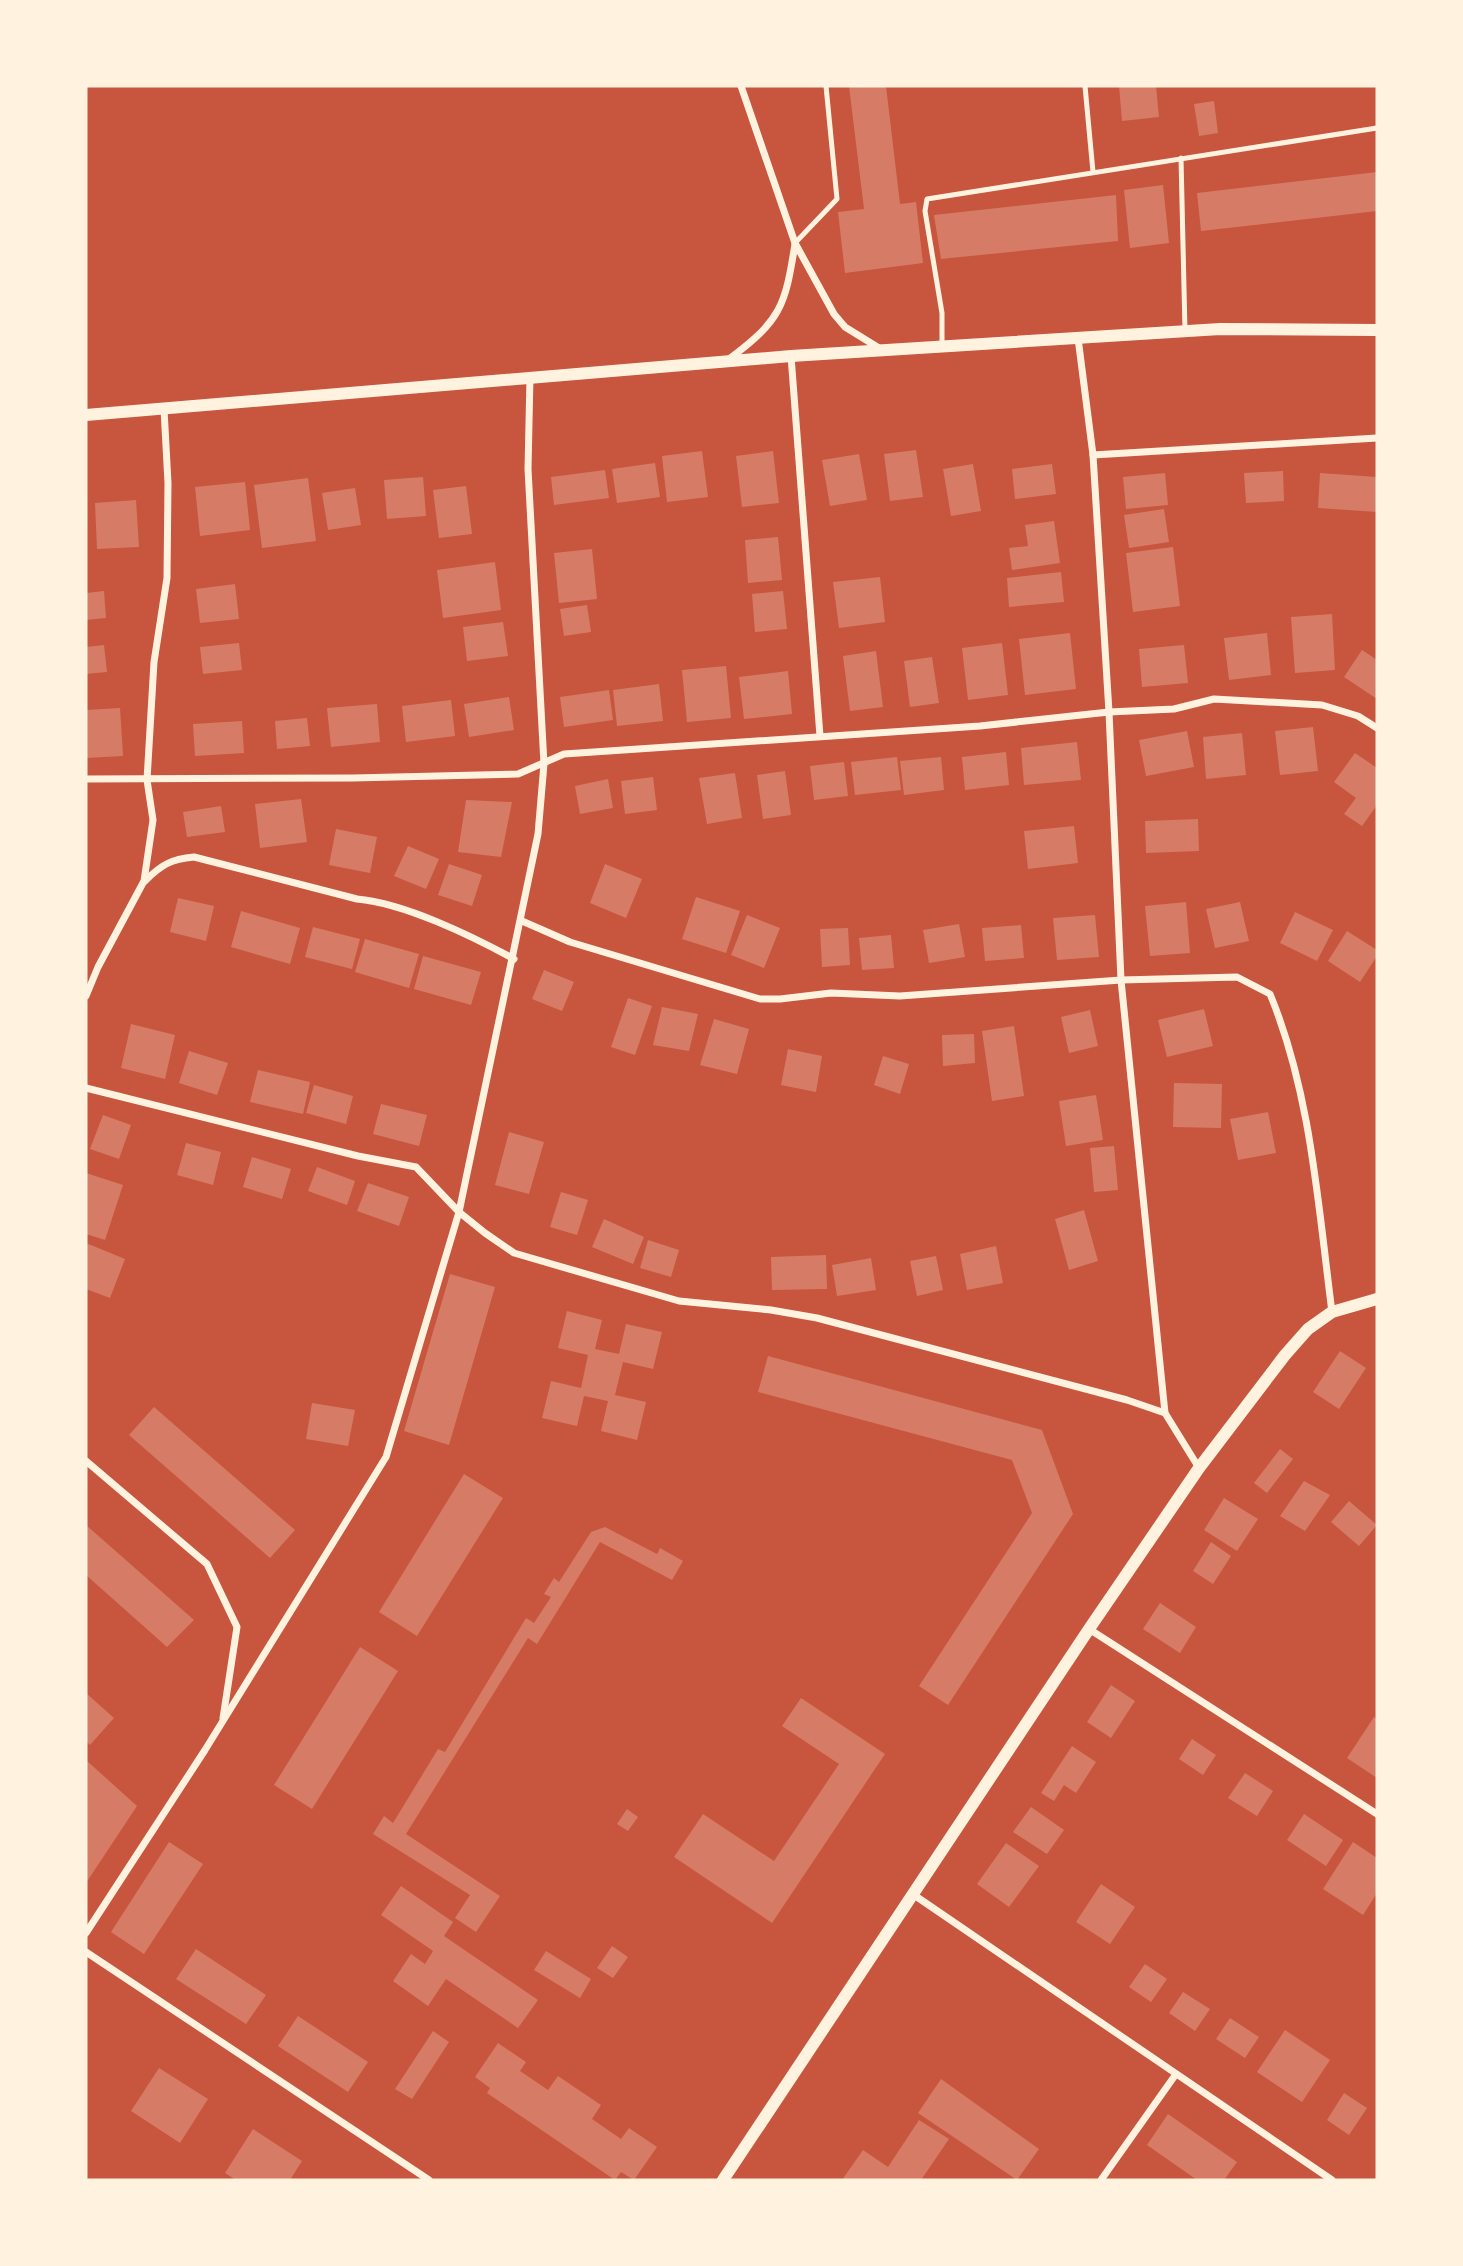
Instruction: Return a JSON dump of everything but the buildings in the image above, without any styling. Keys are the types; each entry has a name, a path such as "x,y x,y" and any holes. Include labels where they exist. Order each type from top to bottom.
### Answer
{"street":[{"path":"741,86 795,243 834,314 845,327 883,351"},
{"path":"726,361 759,337 776,315 787,291 795,243"},
{"path":"86,415 726,361 1078,337 1185,331 1377,330"},
{"path":"1078,337 1093,455 1109,712 1121,980 1165,1413 1199,1468"},
{"path":"791,356 820,736"},
{"path":"86,1933 222,1722 386,1457 459,1212 522,921 538,834 544,764 528,469 530,377"},
{"path":"144,881 153,820 147,780 154,662 167,578 168,483 164,409"},
{"path":"1093,455 1377,438"},
{"path":"86,779 518,774 564,754 980,726 1109,712 1174,709 1214,699 1322,705 1358,716 1377,728"},
{"path":"86,996 98,967 144,881 160,866 173,859 194,857 357,899 380,901 477,939 514,959"},
{"path":"522,921 570,942 760,999 831,993 900,996 1121,980 1237,977 1270,993 1280,1020 1306,1119 1332,1311"},
{"path":"86,1088 358,1156 416,1167 459,1212 514,1253 679,1301 771,1310 817,1318 1127,1400 1165,1413"},
{"path":"723,2180 1199,1468 1308,1329 1332,1311 1377,1299"},
{"path":"86,1461 207,1564 237,1627 222,1722"},
{"path":"1089,1629 1377,1814"},
{"path":"914,1895 1332,2180"},
{"path":"86,1952 429,2180"},
{"path":"1101,2180 1176,2074"}],"lane":[{"path":"795,243 837,199 826,86"},
{"path":"1085,86 1093,172"},
{"path":"942,346 942,313 925,211 927,199 1377,128"},
{"path":"1181,158 1185,331"}]}
